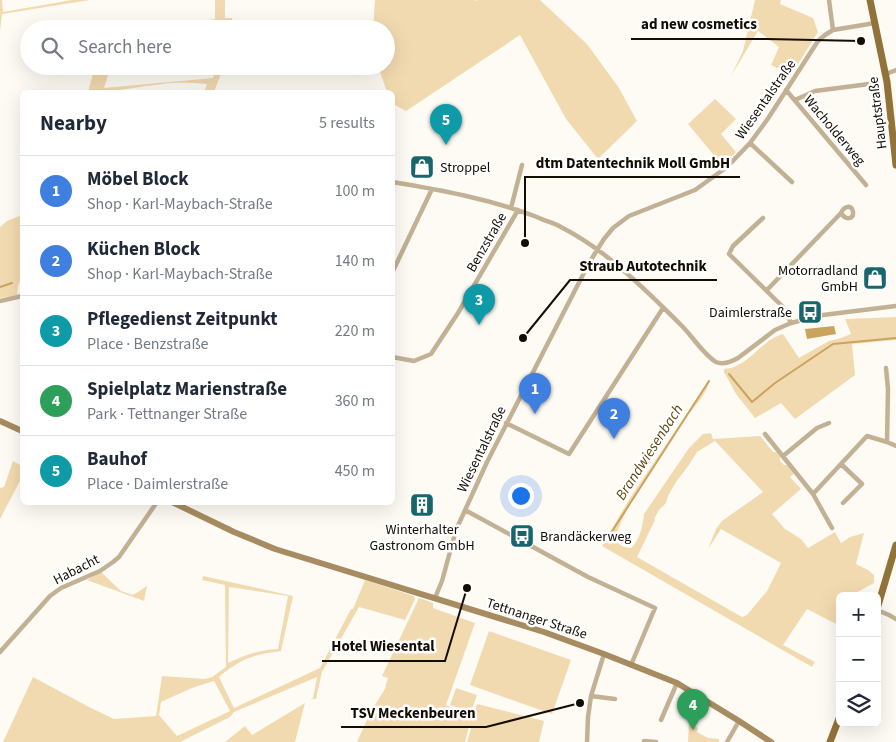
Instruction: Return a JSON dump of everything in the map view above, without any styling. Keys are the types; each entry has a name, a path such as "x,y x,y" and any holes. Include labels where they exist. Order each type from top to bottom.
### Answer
{"main road":[{"name":"Hauptstraße","path":"870,0 886,74 896,165"},
{"path":"0,421 20,430"},
{"name":"Tettnanger Straße","path":"178,505 275,549 544,632 677,683 771,742"},
{"path":"881,597 896,546"},
{"path":"830,742 836,726"}],"street":[{"path":"829,0 833,30 875,23"},
{"name":"Wiesentalstraße","path":"435,598 442,581 456,530 486,462 584,272 604,239 629,216 695,190 727,167 750,143 818,42 833,30"},
{"path":"886,74 896,70"},
{"path":"795,100 815,91 869,84"},
{"name":"Wacholderweg","path":"786,90 866,185"},
{"path":"750,143 792,182"},
{"path":"511,208 522,165"},
{"path":"395,183 472,197 518,210 560,227 614,262 641,285 714,361 722,363 731,362 738,358 776,330 790,323 823,315 896,306"},
{"path":"395,268 432,189"},
{"name":"Benzstraße","path":"395,358 414,361 431,354 458,313 518,210"},
{"path":"767,290 841,214"},
{"path":"762,218 733,246 729,254 783,307 790,323"},
{"path":"0,301 20,296"},
{"path":"506,423 569,454 663,308"},
{"path":"886,368 888,389 887,442"},
{"path":"783,456 817,428 829,423"},
{"path":"766,434 813,494 832,528"},
{"path":"813,494 867,436 896,446"},
{"path":"841,464 862,484 843,502"},
{"name":"Habacht","path":"0,652 50,596 61,588 100,571 114,562 155,505"},
{"path":"465,510 588,578 655,608 631,665"},
{"path":"881,612 896,620"},
{"path":"587,742 591,696 604,654"},
{"path":"661,720 677,683"},
{"path":"591,696 615,699"},
{"path":"727,742 739,721"},
{"path":"644,741 656,742"}],"shaded area":[{"path":"0,0 2,0 3,12 72,0 90,0 2,14 0,31"},
{"path":"215,0 225,0 225,18 232,18 232,20 210,20 215,19"},
{"path":"375,0 540,0 587,44 619,88 637,121 598,159 566,119 520,35 406,111 395,105 395,90 386,90 381,75 395,75 395,20 374,20"},
{"path":"755,0 781,0 780,4 813,18 818,32 791,75 771,65 779,47 758,31 731,76 743,51"},
{"path":"93,75 108,75 104,88 213,78 214,75 221,75 215,90 205,90 207,84 179,83 115,90 89,90"},
{"path":"715,99 736,119 721,134 736,152 722,165 688,124"},
{"path":"20,216 20,280 17,295 0,298 0,227 7,221"},
{"path":"896,317 896,340 852,344 855,375 795,419 781,403 755,418 736,394 724,372 724,369 742,363 770,340 783,334 799,358 829,341 851,334 845,319"},
{"path":"834,326 836,334 807,339 805,329"},
{"path":"710,379 703,396 683,421 632,501 617,532 616,542 624,547 631,548 634,545 643,523 644,514 689,448 703,434 711,433 713,439 760,436 773,452 780,456 780,461 787,465 794,474 790,477 801,489 772,514 785,529 801,539 808,548 835,532 841,543 850,537 864,533 856,564 874,575 874,583 857,592 836,592 836,624 807,609 783,645 815,662 812,667 602,546 630,498","holes":["715,441 763,492 722,521 716,529 708,549 721,529 781,563 767,591 747,615 742,617 637,557 654,519 666,503 676,482 697,452"]},
{"path":"13,461 20,465 20,481 0,519 0,488 4,487"},
{"path":"101,572 121,591 133,595 147,586 144,601 87,580"},
{"path":"203,576 293,596 281,651 248,658 234,665 219,677 234,708 320,668 351,609 353,609 365,580 414,596 415,599 405,620 359,607 322,672 316,699 311,699 313,698 317,677 234,712 230,717 180,742 3,742 33,677 114,719 156,716 162,676 205,679 212,677 226,667 225,585 202,580","holes":["229,587 288,596 278,649 252,653 228,663","214,681 230,711 177,736 159,715 161,702 192,688"]},
{"path":"419,598 433,603 433,608 475,623 446,705 473,718 477,704 544,721 539,742 467,742 471,729 469,726 465,742 357,742 370,713 386,687 388,678 382,676"},
{"path":"489,631 571,660 552,714 470,685"},
{"path":"456,688 477,695 471,712 450,705"},
{"path":"305,703 295,742 225,742 245,726 252,735"},
{"path":"689,722 698,728 697,732 708,738 719,739 719,742 688,742"}],"waterway":[{"path":"0,287 12,283"},
{"name":"Brandwiesenbach","path":"729,374 752,402 775,383 833,344 896,338"},
{"name":"Brandwiesenbach","path":"609,536 709,381"}],"place":[{"name":"ad new cosmetics","path":"861,41"},
{"name":"Bauhof","path":"446,145"},
{"name":"Stroppel","path":"422,167"},
{"name":"dtm Datentechnik Moll GmbH","path":"525,243"},
{"name":"Motorradland GmbH","path":"875,278"},
{"name":"Daimlerstraße","path":"810,312"},
{"name":"Pflegedienst Zeitpunkt","path":"479,325"},
{"name":"Straub Autotechnik","path":"523,338"},
{"name":"Möbel Block","path":"535,414"},
{"name":"Küchen Block","path":"614,439"},
{"name":"Winterhalter Gastronom GmbH","path":"422,505"},
{"name":"Brandäckerweg","path":"522,536"},
{"name":"Hotel Wiesental","path":"467,588"},
{"name":"TSV Meckenbeuren","path":"580,703"},
{"name":"Spielplatz Marienstraße","path":"693,730"}]}
